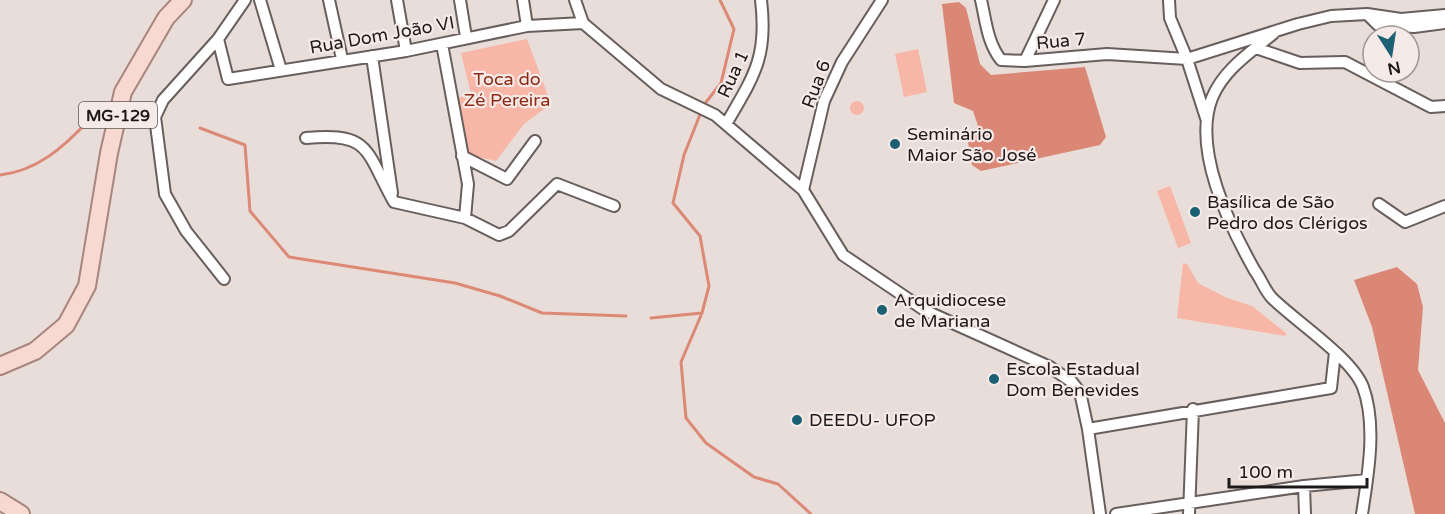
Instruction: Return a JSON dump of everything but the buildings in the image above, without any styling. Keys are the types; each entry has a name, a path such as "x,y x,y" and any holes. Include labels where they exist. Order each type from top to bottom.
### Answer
{"main road":[{"name":"MG-129","path":"0,366 35,351 66,325 87,286 109,153 123,92 166,18 183,0"},
{"path":"0,501 21,514"}],"street":[{"path":"224,279 186,231 165,194 155,117 163,100 218,39 245,0"},
{"path":"260,0 281,70"},
{"path":"329,0 342,59"},
{"path":"397,0 406,51"},
{"path":"460,0 466,37"},
{"path":"523,0 528,26"},
{"path":"575,0 583,23 661,89 715,115 803,190 843,255 926,311 1050,367 1072,382 1080,392 1089,429 1100,514"},
{"name":"Rua 1","path":"726,124 748,86 762,53 761,0"},
{"name":"Rua 7","path":"981,0 989,39 1001,60 1025,61 1107,54 1187,59"},
{"path":"1025,61 1054,0"},
{"path":"1169,0 1170,18 1187,59 1207,122"},
{"name":"Rua 6","path":"803,190 824,101 842,62 880,2"},
{"path":"1187,59 1331,16 1367,14 1401,19 1445,15"},
{"path":"1367,14 1378,25 1414,27 1445,23"},
{"name":"Rua Dom João VI","path":"218,39 228,79 342,59 406,51 528,26 583,23"},
{"path":"1274,33 1232,67 1220,84 1212,99 1207,122 1208,153 1232,231 1270,296 1335,352 1362,386 1370,435 1362,514"},
{"path":"442,44 468,184 465,218"},
{"path":"1256,48 1300,63 1345,62 1431,107 1445,106"},
{"path":"372,56 394,202"},
{"path":"306,138 351,138 363,145 394,202 465,218 499,235 509,231 557,184 614,206"},
{"path":"462,156 507,179 535,141"},
{"path":"1379,204 1405,222 1445,206"},
{"path":"1089,429 1193,409 1331,388 1335,352"},
{"path":"1189,508 1193,409"},
{"path":"1116,514 1189,508 1304,486 1367,480"},
{"path":"1304,486 1305,514"}],"green space":[{"name":"Toca do Zé Pereira","path":"527,39 551,104 524,124 496,161 458,152 450,100 471,94 461,53"},
{"path":"918,49 927,92 904,97 895,54"},
{"path":"854,101 860,101 864,108 860,115 854,115 850,111 850,105"},
{"path":"1170,186 1191,243 1178,248 1157,191"},
{"path":"1183,263 1187,264 1198,283 1227,298 1252,306 1286,333 1285,336 1177,318"}],"shaded area":[{"path":"959,2 966,8 980,64 991,75 1085,67 1106,137 1100,145 981,171 972,165 967,137 978,126 973,111 954,103 942,4"},
{"path":"1397,267 1417,284 1423,307 1418,370 1445,423 1445,514 1415,514 1372,327 1354,280"}],"waterway":[{"path":"703,106 721,83 734,29 720,0"},
{"path":"701,112 684,155 673,203 700,236 709,286 702,313 681,362 686,418 706,443 754,477 778,484 811,514"},
{"path":"0,175 26,169 38,163 60,148 89,120"},
{"path":"200,128 245,145 250,211 289,257 455,283 500,296 542,313 626,316"},
{"path":"651,318 702,313"}],"place":[{"name":"Seminário Maior São José","path":"895,144"},
{"name":"Basílica de São Pedro dos Clérigos","path":"1195,212"},
{"name":"Arquidiocese de Mariana","path":"882,310"},
{"name":"Escola Estadual Dom Benevides","path":"994,379"},
{"name":"DEEDU- UFOP","path":"797,420"}]}
